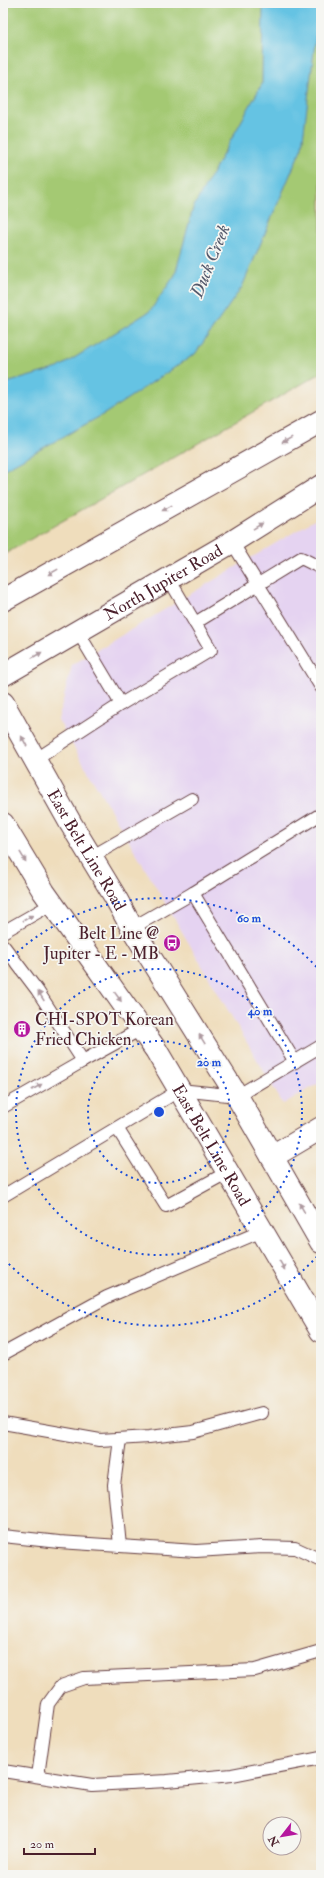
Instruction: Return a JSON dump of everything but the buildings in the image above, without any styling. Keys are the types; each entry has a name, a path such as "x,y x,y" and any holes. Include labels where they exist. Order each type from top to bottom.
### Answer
{"main road":[{"path":"3,600 321,421"},
{"name":"North Jupiter Road","path":"3,675 232,542 321,486"},
{"name":"East Belt Line Road","path":"3,703 132,928 237,1096 321,1242"},
{"name":"East Belt Line Road","path":"3,824 52,904 156,1050 321,1331"},
{"path":"272,1157 321,1128"}],"lane":[{"path":"232,542 321,687"},
{"path":"195,623 301,558 321,568"},
{"path":"35,760 121,704 211,650 169,579"},
{"path":"78,632 121,704"},
{"path":"91,856 192,799"},
{"path":"132,928 193,893 321,814"},
{"path":"193,893 295,1062"},
{"path":"3,932 52,904"},
{"path":"3,945 37,990 83,1062"},
{"path":"3,1107 141,1029"},
{"path":"3,1196 180,1090 237,1096 321,1046"},
{"path":"118,1128 166,1206 228,1172"},
{"path":"3,1354 107,1297 262,1231"},
{"path":"3,1423 100,1440 193,1432 262,1413"},
{"path":"120,1439 114,1485 120,1546"},
{"path":"3,1536 59,1542 196,1551 262,1547 295,1548 321,1560"},
{"path":"38,1776 48,1704 60,1686 84,1678 255,1670 321,1651"},
{"path":"3,1771 92,1785 167,1781 232,1775 321,1758"}],"shaded area":[{"path":"321,516 321,1082 283,1104 58,720 72,665"}],"green space":[{"path":"3,3 321,3 321,373 3,555"}],"water":[{"name":"Duck Creek","path":"263,3 320,3 302,147 242,287 195,354 106,413 3,470 3,384 58,368 150,311 175,275 193,208 262,84"}],"place":[{"name":"Belt Line @ Jupiter - E - MB","path":"172,943"},
{"name":"CHI-SPOT Korean Fried Chicken","path":"22,1029"}]}
